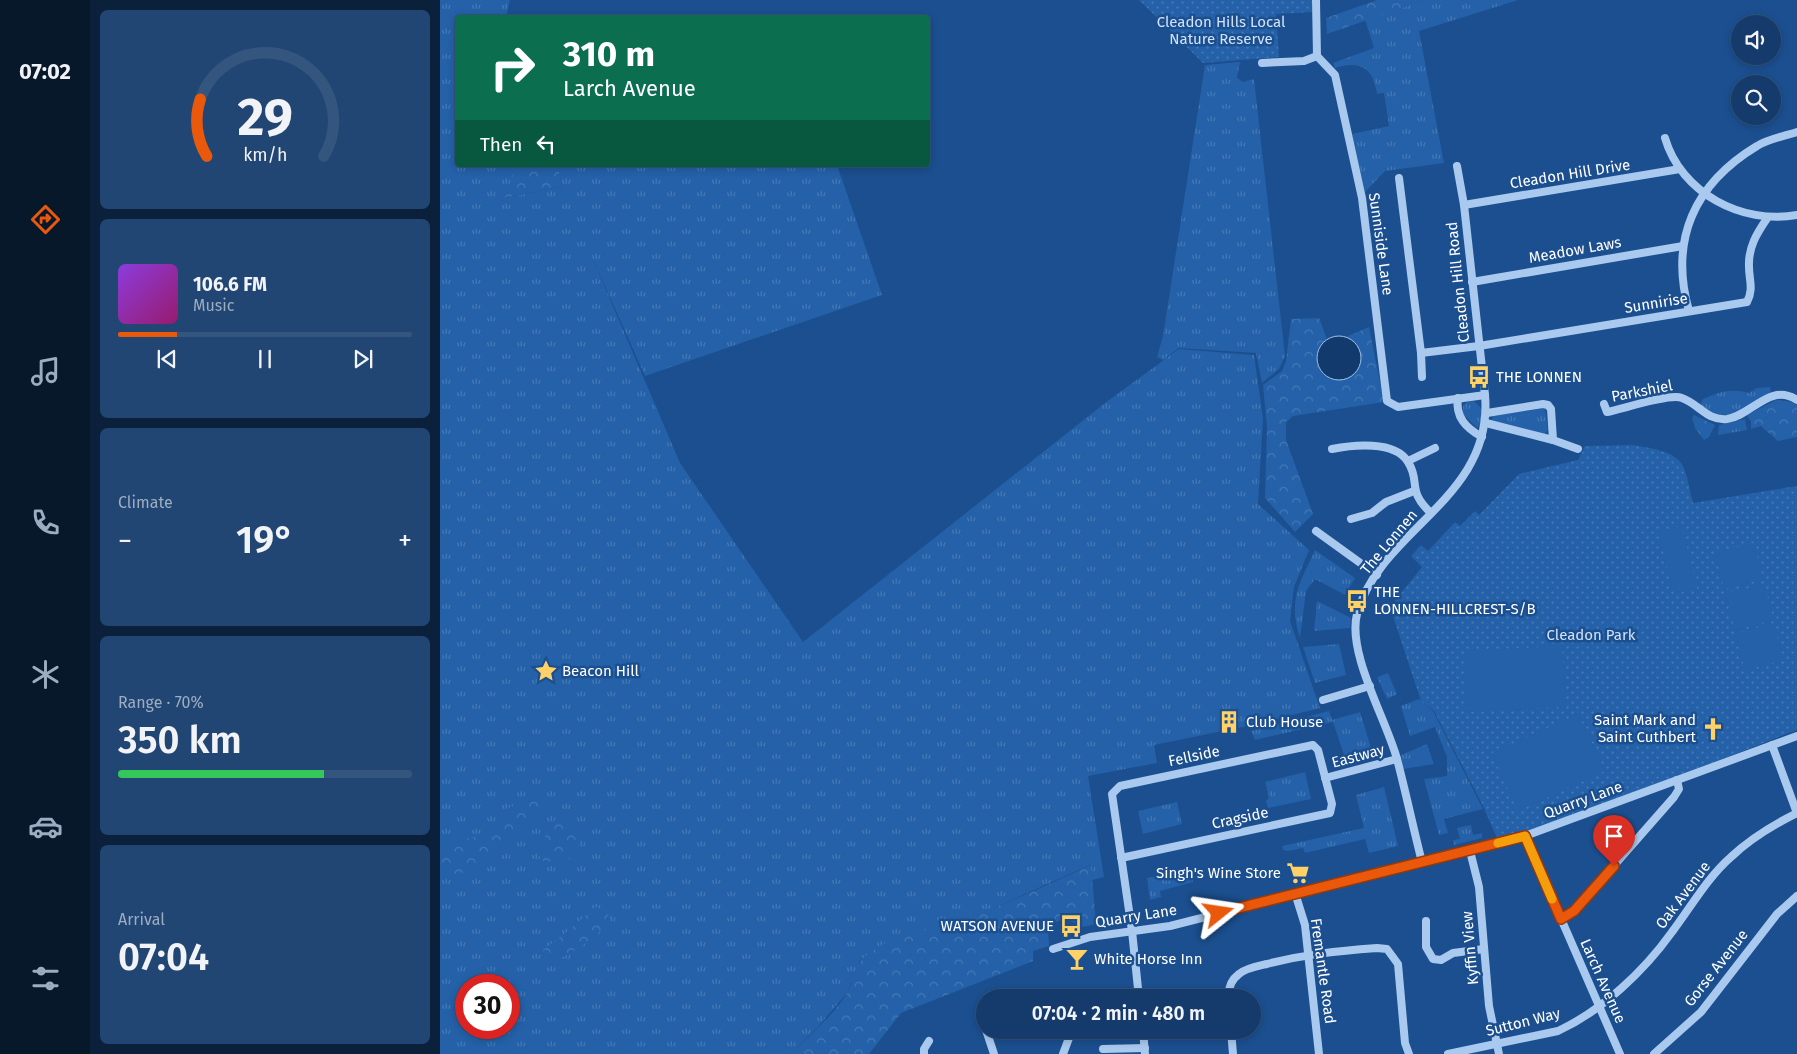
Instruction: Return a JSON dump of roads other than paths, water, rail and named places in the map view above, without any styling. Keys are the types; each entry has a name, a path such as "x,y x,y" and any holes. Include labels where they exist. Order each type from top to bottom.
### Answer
{"street":[{"path":"1262,63 1304,61 1317,56 1316,0"},
{"name":"Sunniside Lane","path":"1317,56 1336,74 1362,198 1388,400 1398,407 1485,395"},
{"path":"1689,311 1683,290 1682,246 1694,209 1718,175 1758,145 1797,132"},
{"path":"1665,138 1670,155 1680,169 1712,200 1746,214 1779,218 1797,215"},
{"name":"Cleadon Hill Road","path":"1457,166 1464,205 1485,395"},
{"name":"Cleadon Hill Drive","path":"1464,205 1680,169"},
{"path":"1399,178 1422,377"},
{"name":"Sunnirise","path":"1420,354 1748,302 1752,293 1748,268 1750,249 1756,234 1768,217"},
{"name":"Meadow Laws","path":"1472,282 1682,246"},
{"name":"The Lonnen","path":"1422,862 1397,759 1360,657 1356,635 1357,615 1377,575 1463,478 1473,461 1486,423 1485,395"},
{"name":"Parkshiel","path":"1604,404 1606,412 1668,398 1681,397 1694,404 1706,415 1725,419 1738,416 1758,402 1774,395 1797,400"},
{"path":"1458,398 1457,405 1460,419 1482,436"},
{"path":"1487,413 1543,404 1548,405 1551,409 1553,440"},
{"path":"1486,423 1553,440 1578,449"},
{"path":"1332,449 1358,444 1378,446 1397,453 1408,462 1414,491 1419,502 1431,513"},
{"path":"1408,462 1435,448"},
{"path":"1351,519 1372,513 1386,502 1414,491"},
{"path":"1316,531 1377,575"},
{"path":"1322,700 1370,686"},
{"name":"Quarry Lane","path":"1053,949 1087,938 1170,926 1525,836 1797,736"},
{"name":"Fellside","path":"1121,858 1112,794 1120,786 1313,745 1318,750 1325,778"},
{"path":"1772,745 1797,813"},
{"name":"Eastway","path":"1325,778 1397,759"},
{"name":"Cragside","path":"1121,858 1330,813 1332,804 1325,778"},
{"path":"1561,919 1574,911 1674,797 1679,790 1677,780"},
{"name":"Oak Avenue","path":"1599,1005 1653,957 1705,886 1729,858 1748,842 1797,813"},
{"name":"Larch Avenue","path":"1525,836 1620,1054"},
{"name":"Kyffin View","path":"1470,851 1479,887 1489,1006 1499,1054"},
{"path":"1121,858 1138,989"},
{"name":"Fremantle Road","path":"1295,893 1306,924 1320,1054"},
{"name":"Gorse Avenue","path":"1654,1054 1700,1012 1777,914 1797,896"},
{"path":"1426,921 1426,947 1433,959 1441,960 1453,953 1484,949"},
{"path":"1228,989 1239,973 1250,968 1309,954 1378,948 1387,949 1393,954 1398,964 1405,1043 1409,1054"},
{"name":"Sutton Way","path":"1448,1054 1558,1031 1599,1005"},
{"path":"989,1039 994,1054"},
{"path":"1063,1054 1069,1039"},
{"path":"1232,1039 1233,1054"},
{"path":"924,1054 924,1049 929,1041"},
{"path":"1103,1049 1145,1051"}],"place":[{"name":"THE LONNEN","path":"1479,377"},
{"name":"THE LONNEN-HILLCREST-S/B","path":"1357,601"},
{"name":"Beacon Hill","path":"546,671"},
{"name":"Club House","path":"1229,722"},
{"name":"Saint Mark and Saint Cuthbert","path":"1713,729"},
{"name":"Singh's Wine Store","path":"1298,873"},
{"name":"WATSON AVENUE","path":"1071,926"},
{"name":"White Horse Inn","path":"1077,959"}],"park label":[{"name":"Cleadon Hills Local Nature Reserve","path":"1221,30"},
{"name":"Cleadon Park","path":"1591,635"}]}
